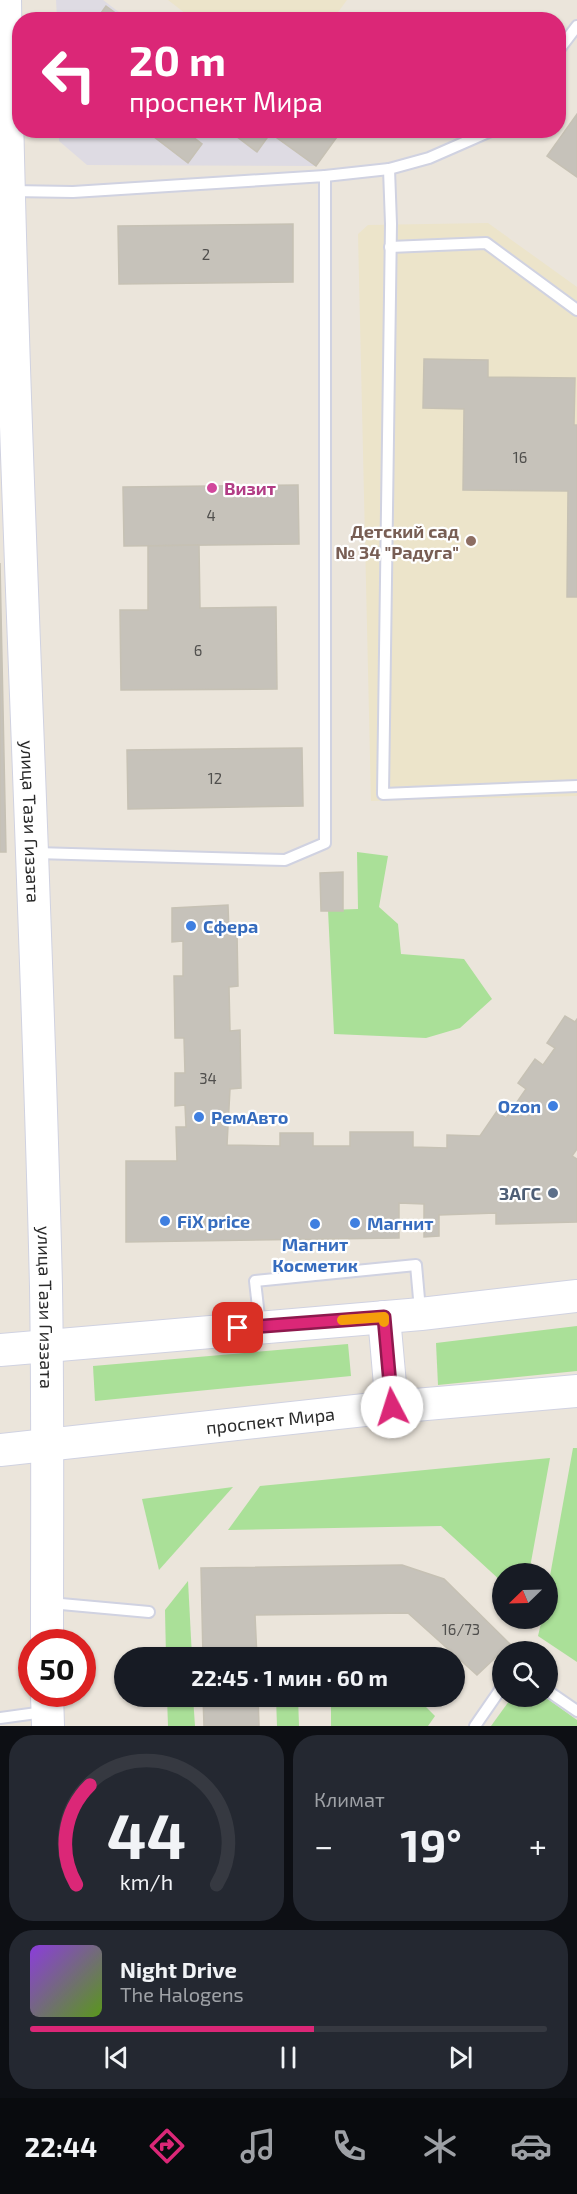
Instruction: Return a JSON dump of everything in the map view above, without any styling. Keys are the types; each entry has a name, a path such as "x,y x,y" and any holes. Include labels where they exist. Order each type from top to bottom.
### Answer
{"street":[{"name":"улица Тази Гиззата","path":"5,0 8,191 33,852 47,1346 47,1629"},
{"path":"0,1350 421,1314 577,1296"},
{"path":"384,1317 392,1407"},
{"name":"проспект Мира","path":"0,1450 392,1407 577,1391"}],"lane":[{"path":"566,40 577,26"},
{"path":"8,191 73,192 325,176 389,169 429,158 475,138"},
{"path":"389,169 383,794 577,786"},
{"path":"33,852 285,860 325,843 325,176"},
{"path":"390,247 486,243 577,310"},
{"path":"260,1326 255,1281 416,1265 421,1314"},
{"path":"47,1602 149,1612"},
{"path":"558,1698 577,1711"},
{"path":"475,1726 492,1701"},
{"path":"0,1718 47,1710"}],"shaded area":[{"path":"56,0 103,0 119,12 57,12"},
{"path":"168,0 347,0 338,12 184,12"},
{"path":"59,138 278,138 316,166 87,165 59,141"},
{"name":"Детский сад № 34 \"Радуга\"","path":"488,223 577,287 577,796 371,801 358,234 368,225"}],"green space":[{"path":"357,852 388,856 379,907 398,924 401,954 464,959 492,999 460,1028 426,1038 334,1034 328,910 358,909"},
{"path":"577,1326 577,1371 438,1385 436,1343"},
{"path":"348,1344 351,1376 95,1401 93,1366"},
{"path":"573,1448 577,1448 577,1662 558,1649 558,1641 546,1641 538,1636 540,1629 558,1629 558,1563 552,1563"},
{"path":"550,1458 531,1563 492,1563 492,1573 441,1526 228,1530 260,1486"},
{"path":"233,1487 159,1570 142,1499"},
{"path":"188,1581 191,1647 166,1647 165,1610"},
{"path":"558,1706 577,1720 577,1726 491,1726 505,1707"},
{"path":"167,1707 194,1707 195,1726 168,1726"},
{"path":"276,1707 298,1707 299,1726 277,1726"},
{"path":"331,1707 426,1707 435,1716 428,1726 331,1726"}],"building":[{"path":"106,6 114,12 102,12"},
{"path":"577,114 577,177 547,156 560,138 566,138 566,129"},
{"path":"155,138 194,138 202,144 188,163"},
{"path":"239,138 267,138 257,152"},
{"path":"277,138 336,138 316,166"},
{"path":"293,224 293,282 119,284 118,226"},
{"path":"424,359 488,360 488,377 575,378 577,597 567,597 568,491 463,490 464,409 423,408"},
{"path":"298,485 299,544 124,546 123,487"},
{"path":"199,545 200,608 276,607 277,689 121,690 120,610 148,610 148,546"},
{"path":"0,563 6,852 0,852"},
{"path":"302,748 303,806 128,809 127,750"},
{"path":"343,872 343,911 321,911 320,873"},
{"path":"228,905 229,933 237,933 238,986 229,987 230,1031 240,1030 241,1088 230,1089 227,1145 280,1146 280,1133 313,1133 313,1146 350,1146 350,1132 413,1132 413,1147 447,1148 447,1135 480,1136 497,1111 506,1118 526,1089 518,1083 535,1059 543,1065 555,1048 547,1043 565,1016 575,1022 577,1019 577,1149 572,1156 577,1159 577,1222 496,1224 496,1213 439,1215 439,1236 424,1237 424,1204 399,1203 399,1238 126,1242 126,1161 177,1161 176,1127 186,1127 185,1105 175,1106 175,1073 185,1073 184,1038 175,1038 174,976 183,976 183,941 172,942 172,908"},
{"path":"402,1565 444,1579 492,1626 492,1629 507,1641 492,1641 492,1661 477,1675 465,1664 465,1647 446,1647 408,1613 255,1615 256,1647 203,1647 201,1568"},
{"path":"203,1707 258,1707 259,1726 204,1726"}],"slow traffic":[{"path":"342,1320 384,1317 384,1322"}],"place":[{"name":"Визит","path":"212,488"},
{"name":"Детский сад № 34 \"Радуга\"","path":"471,541"},
{"name":"Сфера","path":"191,926"},
{"name":"Ozon","path":"553,1106"},
{"name":"РемАвто","path":"199,1117"},
{"name":"ЗАГС","path":"553,1193"},
{"name":"FiX price","path":"165,1221"},
{"name":"Магнит","path":"355,1223"},
{"name":"Магнит Косметик","path":"315,1224"}],"route":[{"path":"238,1328 384,1317 392,1407"}]}
